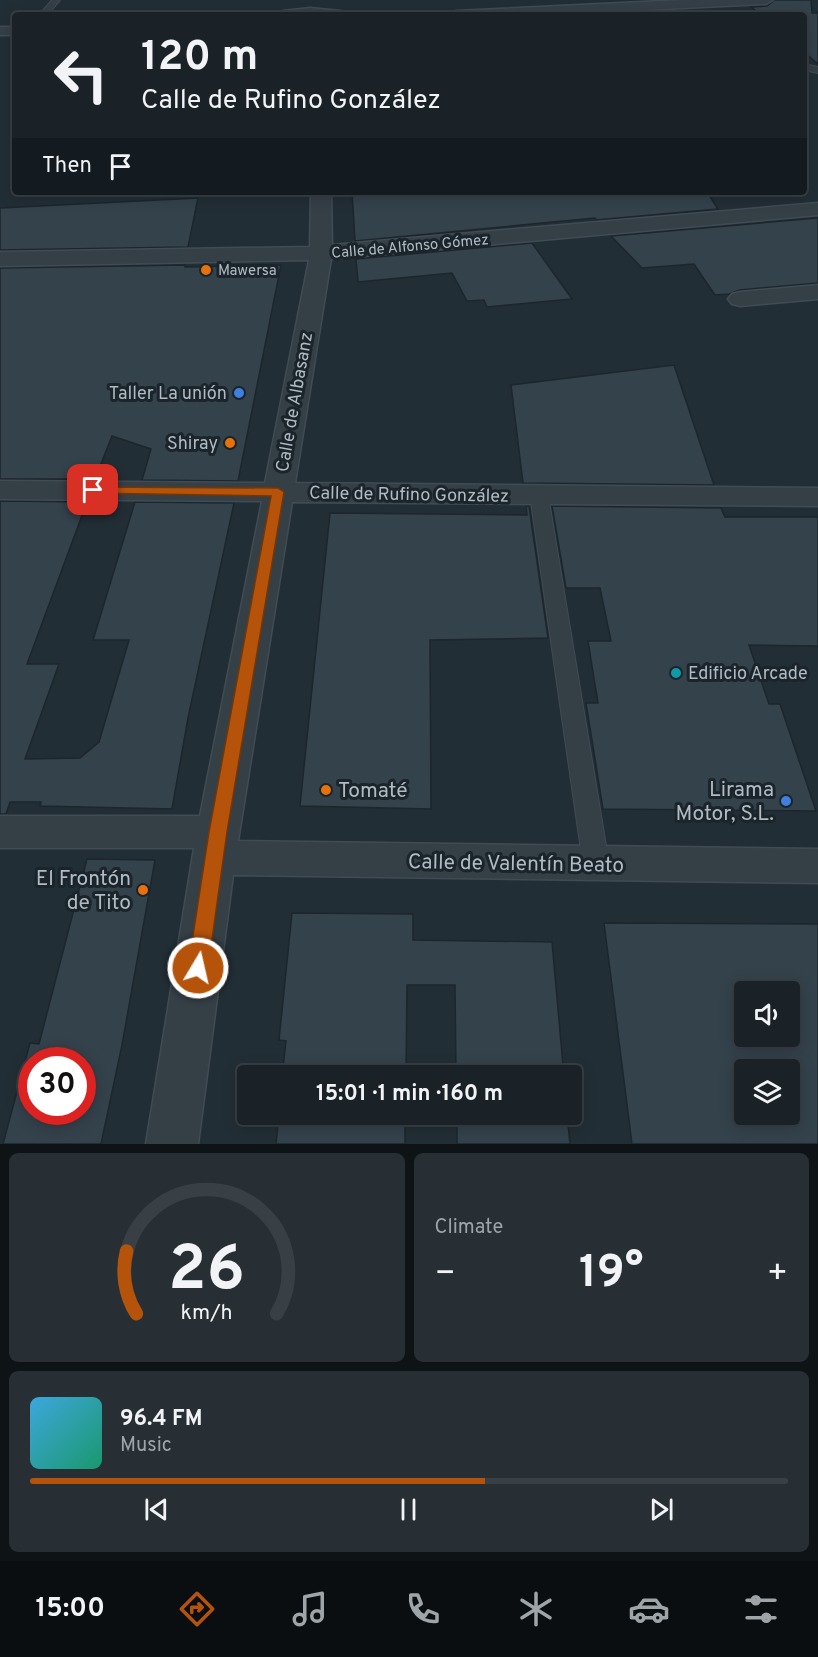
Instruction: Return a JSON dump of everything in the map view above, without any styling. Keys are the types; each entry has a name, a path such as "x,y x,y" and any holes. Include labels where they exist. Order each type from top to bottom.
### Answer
{"street":[{"path":"516,12 766,0"},
{"path":"292,12 311,6 331,12"},
{"name":"Calle de Albasanz","path":"172,1144 216,845 321,253 321,195"},
{"name":"Calle de Alfonso Gómez","path":"0,259 321,253 818,209"},
{"path":"740,299 818,292"},
{"name":"Calle de Rufino González","path":"0,490 818,497"},
{"name":"Calle de Valentín Beato","path":"0,832 596,864 818,866"}],"lane":[{"path":"46,12 56,0"},
{"path":"539,495 596,864"}],"building":[{"path":"775,0 811,0 812,13 818,13 818,64 807,55 807,12 757,12 751,7 767,6"},
{"path":"352,195 709,195 718,209 596,220 595,218 355,241"},
{"path":"198,198 188,247 0,250 0,208"},
{"path":"818,218 818,283 740,290 729,294 715,295 694,264 642,268 611,236"},
{"path":"532,243 572,299 487,307 484,300 467,301 452,273 358,282 356,259"},
{"path":"185,265 185,267 281,265 238,481 142,480 151,449 112,436 95,479 0,479 0,268"},
{"path":"674,365 714,485 523,483 511,385"},
{"path":"0,501 87,502 27,664 59,664 25,759 80,758 99,742 129,640 93,640 135,502 234,503 188,718 172,809 40,806 41,802 10,802 6,814 0,814"},
{"path":"526,506 529,506 548,638 430,640 431,809 300,806 330,513 527,515"},
{"name":"Edificio Arcade","path":"552,506 721,508 725,517 818,517 818,646 749,645 769,704 780,704 816,811 603,809 586,703 598,703 588,641 611,641 600,588 566,588"},
{"path":"87,859 155,860 122,1045 101,1144 3,1144 18,1088 18,1125 96,1125 96,1047 29,1047 30,1043 39,1044"},
{"path":"292,913 413,914 413,940 552,942 563,1065 456,1065 455,985 407,985 406,1065 283,1065 286,1041 279,1040"},
{"path":"604,923 818,924 818,1144 632,1144"},
{"path":"278,1125 405,1125 405,1144 276,1144"},
{"path":"457,1125 568,1125 570,1144 457,1144"}],"place":[{"name":"Mawersa","path":"206,270"},
{"name":"Taller La unión","path":"239,393"},
{"name":"Shiray","path":"230,443"},
{"name":"Edificio Arcade","path":"676,673"},
{"name":"Tomaté","path":"326,790"},
{"name":"Lirama Motor, S.L.","path":"786,801"},
{"name":"El Frontón de Tito","path":"143,890"}],"route":[{"path":"93,490 278,492 218,832 198,968"}]}
